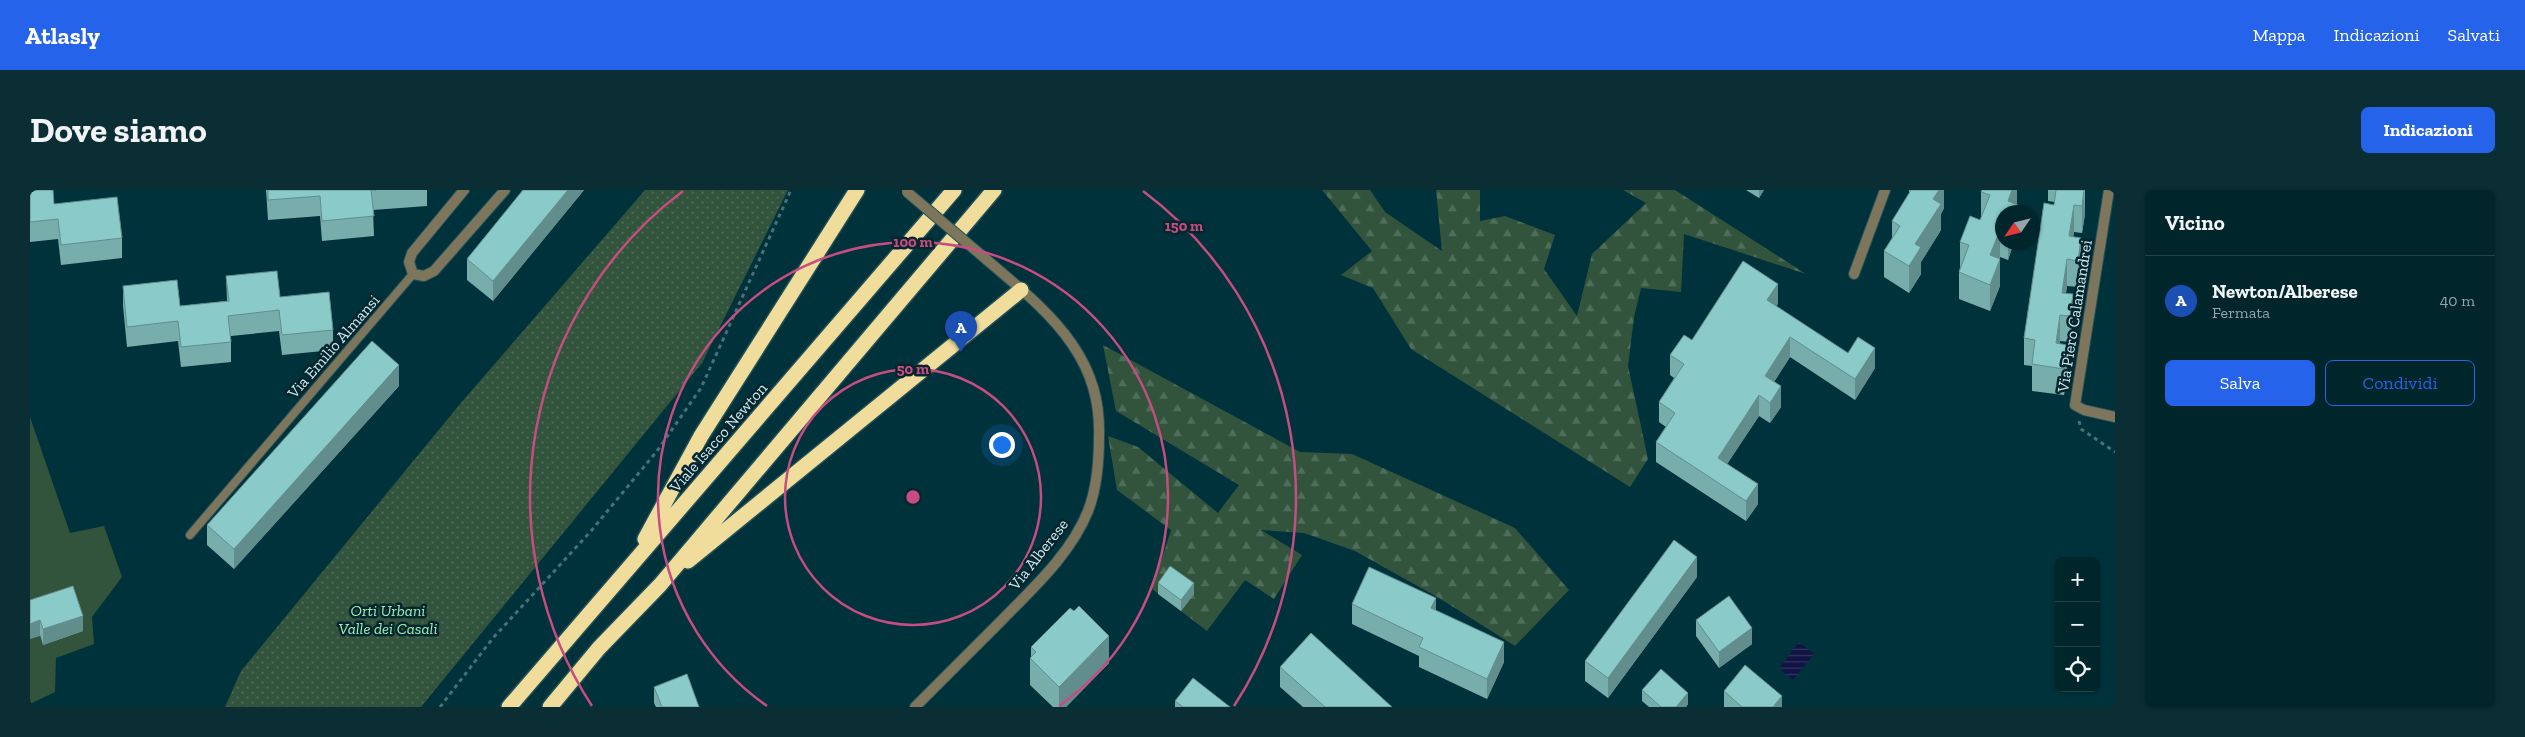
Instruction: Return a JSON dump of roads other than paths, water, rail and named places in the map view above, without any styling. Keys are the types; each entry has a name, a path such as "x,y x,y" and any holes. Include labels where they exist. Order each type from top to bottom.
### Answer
{"highway":[{"path":"631,565 701,436 857,190"},
{"name":"Viale Isacco Newton","path":"509,707 954,190"},
{"path":"550,707 599,648 660,585 994,190"},
{"path":"660,585 1021,290"}],"street":[{"path":"464,190 412,253 409,262 413,274 424,276 434,270 505,190"},
{"path":"1854,274 1885,190"},
{"name":"Via Piero Calamandrei","path":"2109,190 2075,405 2115,417"},
{"name":"Via Alberese","path":"906,191 1021,290 1065,334 1080,356 1092,380 1100,415 1099,453 1094,494 1087,513 1077,531 1041,580 915,707"}],"lane":[{"name":"Via Emilio Almansi","path":"190,535 413,274"}],"place":[{"name":"Newton/Alberese","path":"961,352"}],"park label":[{"name":"Orti Urbani Valle dei Casali","path":"388,619"}]}
